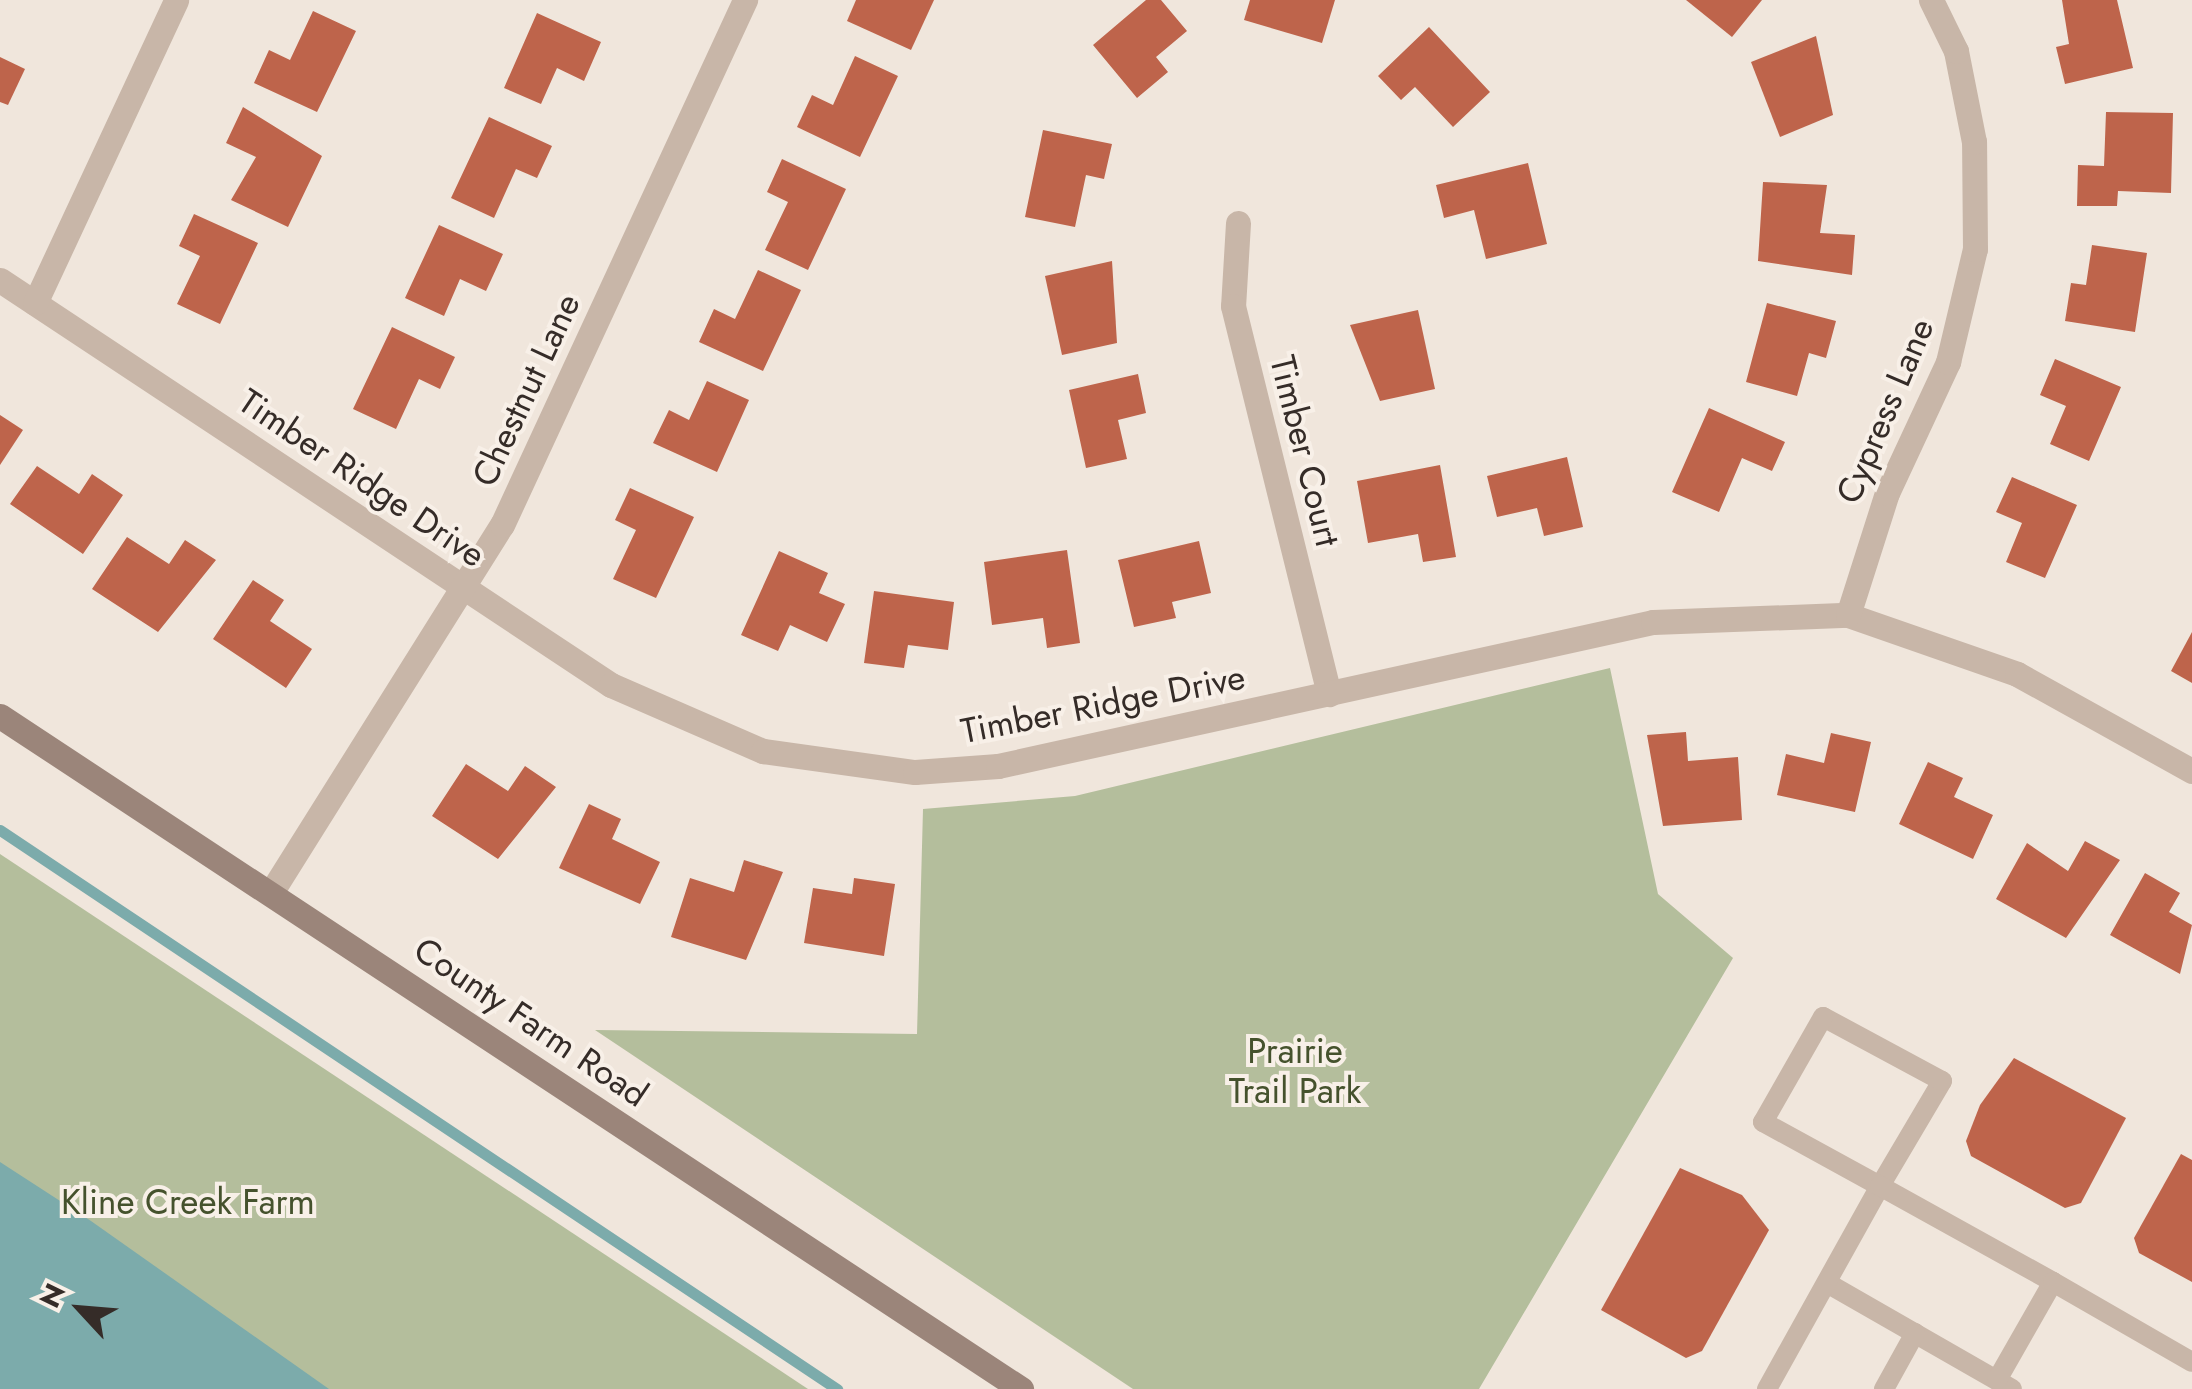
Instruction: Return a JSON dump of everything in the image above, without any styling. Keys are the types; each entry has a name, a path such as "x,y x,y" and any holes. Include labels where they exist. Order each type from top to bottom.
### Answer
{"main road":[{"name":"County Farm Road","path":"0,716 1020,1389"}],"street":[{"path":"35,304 176,0"},
{"name":"Chestnut Lane","path":"272,892 465,589 745,0"},
{"name":"Cypress Lane","path":"1848,615 1886,493 1948,362 1975,249 1974,142 1956,51 1931,0"},
{"name":"Timber Court","path":"1238,223 1233,306 1328,694"},
{"name":"Timber Ridge Drive","path":"0,280 465,589 680,721 839,766 998,766 1653,622 1848,615 2017,674 2192,771"}],"lane":[{"path":"1767,1389 1880,1186 1942,1081 1823,1017 1764,1122 1880,1186 2053,1282 2192,1362"},
{"path":"1827,1283 2005,1385 2053,1282"},
{"path":"1884,1389 1915,1333"}],"green space":[{"name":"Prairie Trail Park","path":"1610,668 1658,894 1733,958 1479,1389 1133,1389 595,1030 917,1034 923,809 1075,796"},
{"name":"Kline Creek Farm","path":"0,854 808,1389 0,1389"}],"water":[{"path":"0,1162 91,1221 329,1389 0,1389"}],"building":[{"path":"856,0 934,0 911,50 847,21"},
{"path":"1146,0 1161,0 1187,31 1156,57 1168,72 1137,98 1093,45"},
{"path":"1250,0 1335,0 1322,43 1244,20"},
{"path":"1686,0 1762,0 1732,37"},
{"path":"2062,0 2117,0 2133,68 2065,84 2056,47 2069,44"},
{"path":"313,11 356,31 317,112 254,83 269,50 290,60"},
{"path":"537,13 601,42 584,81 557,68 541,104 504,88"},
{"path":"1429,27 1490,92 1453,127 1415,87 1401,100 1378,76"},
{"path":"1816,36 1833,115 1780,137 1751,62"},
{"path":"855,56 898,76 860,157 797,127 812,95 833,105"},
{"path":"0,57 25,69 8,105 0,102"},
{"path":"243,107 322,156 288,227 231,200 256,157 226,143"},
{"path":"2106,112 2173,113 2171,193 2118,191 2117,206 2077,206 2078,165 2104,166"},
{"path":"489,117 552,146 537,178 516,169 494,218 451,198"},
{"path":"1043,130 1112,144 1104,179 1086,175 1075,227 1025,217"},
{"path":"782,159 846,189 808,270 765,250 788,202 767,192"},
{"path":"1528,163 1547,244 1486,259 1474,210 1444,218 1436,185"},
{"path":"1763,182 1827,185 1820,233 1855,235 1852,275 1758,261"},
{"path":"194,214 258,243 220,324 177,304 200,256 179,246"},
{"path":"439,225 503,254 486,291 460,279 444,316 405,298"},
{"path":"2092,245 2147,253 2135,332 2065,321 2071,283 2086,285"},
{"path":"1112,261 1117,343 1062,355 1045,276"},
{"path":"758,270 801,290 763,371 699,342 714,309 735,319"},
{"path":"1767,303 1836,321 1826,358 1809,353 1797,396 1746,382"},
{"path":"1418,310 1435,389 1380,401 1350,325"},
{"path":"392,327 455,357 440,389 419,379 396,429 353,409"},
{"path":"2055,359 2121,387 2089,461 2050,444 2066,406 2040,395"},
{"path":"1138,374 1146,413 1118,420 1127,459 1086,468 1069,390"},
{"path":"707,381 749,400 717,472 653,443 669,410 689,420"},
{"path":"1709,408 1785,442 1772,471 1742,458 1719,512 1672,492"},
{"path":"0,415 23,430 0,465"},
{"path":"1567,457 1583,527 1544,536 1537,508 1497,517 1487,476"},
{"path":"1440,465 1456,557 1423,562 1418,534 1368,543 1357,481"},
{"path":"37,466 79,494 92,474 123,495 83,554 10,504"},
{"path":"2012,477 2077,505 2045,578 2006,562 2022,523 1996,512"},
{"path":"630,488 694,517 656,598 613,579 636,530 615,520"},
{"path":"127,537 169,564 185,540 216,560 158,632 92,589"},
{"path":"1199,541 1211,593 1172,602 1176,618 1134,627 1118,560"},
{"path":"1067,550 1080,643 1047,648 1043,618 992,625 984,562"},
{"path":"779,551 828,573 819,593 845,604 827,642 790,625 778,651 741,635"},
{"path":"253,580 284,600 270,621 312,649 286,688 213,639"},
{"path":"874,591 954,602 948,650 908,645 904,668 864,663"},
{"path":"2192,632 2192,683 2171,671"},
{"path":"1686,732 1688,761 1738,757 1742,820 1663,826 1647,735"},
{"path":"1831,733 1871,742 1855,812 1777,795 1786,754 1824,763"},
{"path":"1928,762 1963,778 1954,797 1993,815 1973,859 1899,824"},
{"path":"466,764 508,791 525,766 556,787 498,859 432,816"},
{"path":"589,804 621,819 612,839 660,862 640,904 559,868"},
{"path":"2085,841 2120,860 2066,938 1996,899 2027,843 2068,871"},
{"path":"744,860 783,872 746,960 671,937 690,878 734,892"},
{"path":"2145,873 2180,893 2169,912 2192,925 2180,974 2110,935"},
{"path":"854,878 895,884 884,956 804,943 813,888 852,894"},
{"path":"2014,1058 2126,1118 2081,1203 2065,1208 1971,1156 1966,1141 1980,1105"},
{"path":"2181,1154 2192,1160 2192,1282 2139,1253 2134,1238"},
{"path":"1680,1168 1742,1195 1769,1230 1702,1351 1686,1358 1601,1310"}],"waterway":[{"path":"0,830 837,1389"}]}
